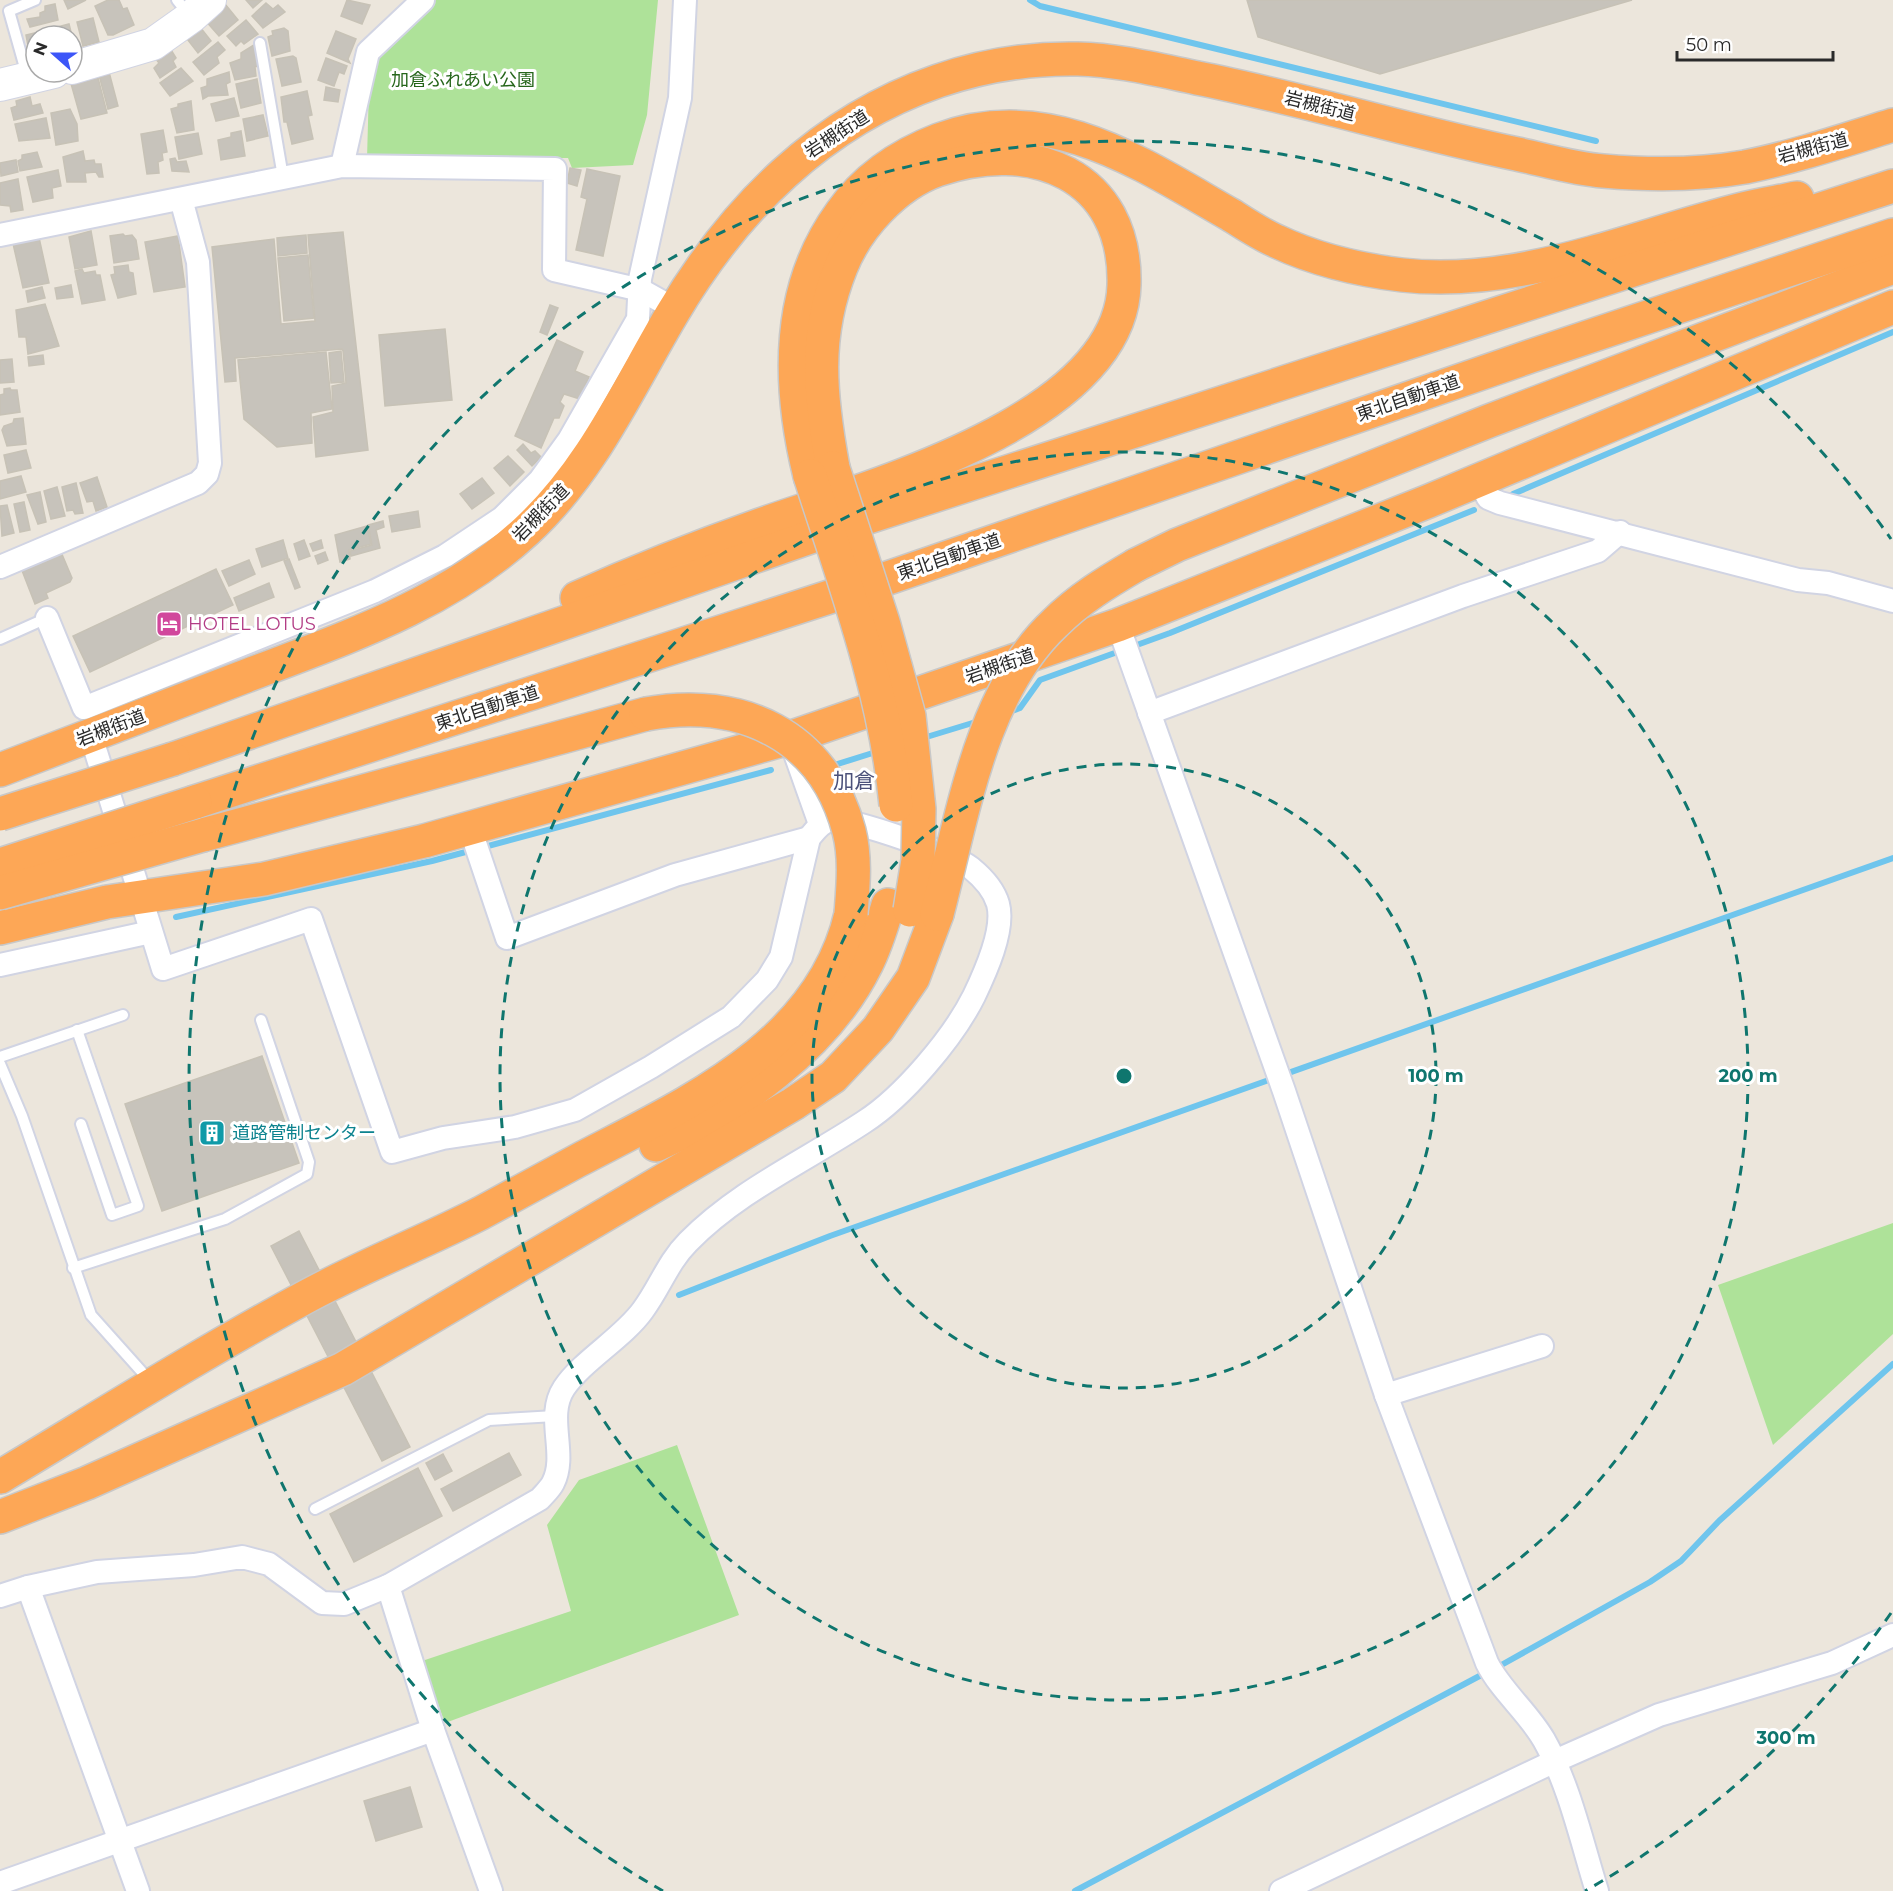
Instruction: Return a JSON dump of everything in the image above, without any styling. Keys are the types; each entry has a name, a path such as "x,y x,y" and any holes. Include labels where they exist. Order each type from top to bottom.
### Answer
{"highway":[{"name":"岩槻街道","path":"0,770 379,625 472,575 527,530 575,477 599,443 675,309 743,213 812,147 853,120 938,81 980,70 1028,62 1077,59 1126,63 1242,87 1480,146 1599,171 1680,174 1747,166 1893,125"},
{"path":"0,1517 87,1483 343,1369 747,1131 833,1077 878,1029 913,978 912,910 896,857 897,813 892,765 874,676 822,472 799,430 794,371 798,315 806,280 818,251 834,222 865,184 922,146 957,133 1018,128 1050,129 1090,140 1135,160 1276,241 1356,267 1403,275 1452,276 1533,268 1610,249 1739,210 1893,179"},
{"path":"398,680 654,563 950,457 1030,414 1091,365 1116,329 1124,300 1125,261 1119,236 1111,216 1085,186 1063,171 1041,161 1004,157 973,161 935,170 898,192 866,223 841,266 825,319 819,368 824,416 822,472"},
{"path":"0,814 173,759 865,518 1893,186"},
{"name":"東北自動車道","path":"0,865 888,578 1531,356 1893,235"},
{"path":"481,1213 586,1175 671,1138 740,1100 805,1046 840,1005 865,967 912,910 977,764 1004,692 1021,664 1053,624 1092,591 1136,565 1177,545 1489,421 1893,267"},
{"name":"岩槻街道","path":"0,928 140,897 264,879 470,828 1124,641 1478,479 1893,307"},
{"path":"0,893 646,714 678,710 713,710 755,720 778,731 813,760 837,796 850,833 854,883 850,914 833,964 788,1027 727,1079 656,1121 481,1213 304,1298 152,1383 0,1477"},
{"path":"0,1467 58,1443"},
{"path":"0,1533 87,1483"}],"street":[{"path":"342,166 368,52 423,0"},
{"path":"47,618 84,708 375,591 446,556 502,518 540,480 569,440 638,319 640,279 680,98 685,0"},
{"path":"84,64 153,44 192,6"},
{"path":"0,235 342,166 555,169 554,270 641,290 675,309"},
{"path":"0,567 198,483 207,474 210,463 198,262 181,199"},
{"path":"1478,479 1488,498 1500,503 1620,532 1798,580 1828,583 1893,601"},
{"path":"1149,713 1462,596 1598,551 1620,532"},
{"path":"1124,641 1278,1075 1386,1395 1490,1669 1543,1737 1555,1761 1598,1891"},
{"path":"91,736 163,969 311,919 392,1152 443,1138 515,1127 575,1110 651,1067 731,1017 767,980 781,957 815,831 789,738"},
{"path":"0,1596 28,1587 97,1572 194,1565 242,1557 269,1564 322,1603 344,1604 388,1586 540,1499 554,1482 557,1463 555,1416 564,1389 643,1310 668,1266 687,1242 723,1209 867,1121 914,1078 945,1041 973,998 996,944 999,905 989,885 969,867 862,825 831,820 815,831 675,875 507,938 470,828"},
{"path":"0,965 151,932"},
{"path":"1386,1395 1542,1346"},
{"path":"388,1586 433,1730 491,1891"},
{"path":"28,1587 138,1891"},
{"path":"1287,1890 1555,1761 1659,1715 1832,1663 1893,1635"},
{"path":"0,1883 433,1730"}],"lane":[{"path":"24,67 9,11 35,0"},
{"path":"260,43 283,177"},
{"path":"0,639 47,618"},
{"path":"0,1056 123,1015"},
{"path":"74,1268 225,1219 307,1174 309,1162 261,1020"},
{"path":"77,1030 138,1206 112,1215 81,1124"},
{"path":"0,1064 22,1116 91,1315 152,1383"},
{"path":"315,1509 489,1420 555,1416"}],"green space":[{"name":"加倉ふれあい公園","path":"431,0 658,0 647,115 633,165 572,168 568,158 367,159 369,86 383,44"},
{"path":"1893,1223 1893,1334 1773,1445 1718,1285"},
{"path":"677,1445 739,1615 445,1723 422,1661 571,1611 547,1525 579,1480"}],"building":[{"path":"64,0 86,0 68,9"},
{"path":"108,0 119,0 123,9 127,8 134,25 108,35 95,6"},
{"path":"246,0 262,0 253,8"},
{"path":"347,0 370,5 362,24 341,16"},
{"path":"1247,0 1632,0 1380,74 1258,37"},
{"path":"266,3 273,9 278,5 285,12 263,28 252,16"},
{"path":"55,4 58,20 29,24 27,19 40,17 40,13 45,11 45,6"},
{"path":"225,4 238,20 219,36 205,20"},
{"path":"93,18 99,42 84,46 84,24 77,22"},
{"path":"246,20 258,34 244,44 241,41 236,46 227,36"},
{"path":"200,27 211,41 198,53 184,35"},
{"path":"284,28 288,31 290,51 272,56 268,37 273,35 272,31"},
{"path":"336,31 356,39 348,59 350,63 327,53"},
{"path":"218,42 225,50 217,57 219,63 204,75 193,62"},
{"path":"257,43 260,65 255,67 256,76 235,80 230,63 241,59 241,53"},
{"path":"168,45 176,58 173,61 176,67 160,78 154,68 159,63 153,55"},
{"path":"293,56 296,58 301,82 282,86 276,59"},
{"path":"326,58 347,66 344,74 339,72 334,86 318,80"},
{"path":"181,68 193,81 170,96 160,83"},
{"path":"109,72 118,106 108,109 99,75"},
{"path":"229,72 230,82 226,84 228,95 208,96 203,99 201,88 207,86 207,79"},
{"path":"97,74 107,113 81,119 71,84 84,84 84,77"},
{"path":"257,79 261,103 241,108 236,84"},
{"path":"326,87 340,90 338,102 324,100"},
{"path":"307,91 312,115 308,116 313,139 292,144 287,122 284,122 281,97"},
{"path":"30,97 32,106 40,104 43,113 14,120 11,108 17,106 16,101"},
{"path":"234,98 239,116 216,121 211,104"},
{"path":"191,101 194,130 177,133 171,109 178,107 178,104"},
{"path":"70,109 77,124 78,141 56,145 51,113"},
{"path":"263,115 268,136 247,141 243,119"},
{"path":"46,118 50,138 19,141 15,124"},
{"path":"163,130 167,152 162,153 163,160 158,162 159,173 147,174 141,134"},
{"path":"241,131 245,156 221,160 218,140 231,137 231,133"},
{"path":"198,133 202,154 179,159 175,137"},
{"path":"83,151 85,161 94,160 95,164 101,164 103,177 99,177 96,172 85,173 86,182 67,182 63,157"},
{"path":"37,152 42,167 20,171 18,161 22,159 22,155"},
{"path":"175,158 177,162 186,161 189,172 172,171 170,159"},
{"path":"16,160 18,172 1,176 0,163"},
{"path":"570,168 581,170 577,186 567,183"},
{"path":"587,169 620,176 603,256 576,250 587,199 581,197"},
{"path":"58,170 61,186 52,188 53,198 33,202 27,177"},
{"path":"18,179 23,210 11,212 10,206 0,205 0,183"},
{"path":"91,231 97,265 75,269 69,237"},
{"path":"343,232 368,450 316,457 313,417 333,412 332,386 346,383 343,351 342,349 235,358 236,381 225,382 212,247 274,239 281,324 315,321 308,235"},
{"path":"38,233 49,283 23,288 12,239"},
{"path":"132,235 136,240 139,259 114,263 110,236"},
{"path":"306,235 307,253 278,256 277,238"},
{"path":"178,236 185,287 154,292 145,242"},
{"path":"308,255 314,318 284,321 278,258"},
{"path":"128,265 129,272 133,273 136,294 118,298 111,275 115,274 114,267"},
{"path":"82,269 84,273 95,271 96,275 100,275 105,300 82,304 75,271"},
{"path":"71,285 73,297 57,299 55,288"},
{"path":"42,287 45,298 28,302 26,291"},
{"path":"45,304 59,346 28,354 26,337 19,337 16,310"},
{"path":"550,305 558,308 547,335 540,332"},
{"path":"445,329 452,400 385,406 379,335"},
{"path":"557,340 583,352 575,371 589,377 580,399 564,394 560,402 564,406 559,418 554,418 541,448 515,436"},
{"path":"341,351 344,382 331,383 329,353"},
{"path":"326,352 332,409 311,413 312,443 277,447 244,419 238,360"},
{"path":"43,355 44,364 29,366 28,357"},
{"path":"12,359 14,382 0,383 0,360"},
{"path":"4,389 17,390 20,412 0,415 0,395 4,394"},
{"path":"23,418 26,444 7,446 2,430 4,426 13,423 14,419"},
{"path":"523,444 531,453 535,451 541,457 532,466 517,450"},
{"path":"26,450 31,468 8,473 4,455"},
{"path":"508,456 524,472 510,486 494,468"},
{"path":"21,476 26,492 0,499 0,481"},
{"path":"97,477 107,507 96,511 93,501 87,502 80,483"},
{"path":"482,478 494,493 472,509 460,494"},
{"path":"76,483 83,513 75,514 73,510 67,511 62,487"},
{"path":"57,487 65,516 51,519 44,491"},
{"path":"40,492 46,522 38,524 27,495"},
{"path":"24,502 30,530 20,532 14,504"},
{"path":"7,505 14,533 2,536 0,506"},
{"path":"418,511 420,527 392,532 389,516"},
{"path":"383,521 384,527 376,530 380,548 351,556 350,551 372,545 368,525"},
{"path":"367,526 371,544 349,550 350,559 340,562 335,535"},
{"path":"283,540 288,558 262,567 256,549"},
{"path":"304,540 310,556 299,560 294,544"},
{"path":"321,540 323,548 313,551 310,544"},
{"path":"61,552 72,578 70,582 46,593 48,598 35,604 21,568"},
{"path":"325,552 328,560 318,564 315,556"},
{"path":"289,559 300,587 295,589 284,561"},
{"path":"249,560 255,574 229,586 222,571"},
{"path":"216,569 233,605 90,672 73,636"},
{"path":"269,583 274,597 239,611 234,598"},
{"name":"道路管制センター","path":"262,1056 299,1163 162,1211 125,1104"},
{"path":"299,1231 410,1447 382,1461 271,1246"},
{"path":"509,1453 521,1475 453,1511 441,1489"},
{"path":"443,1454 452,1471 435,1480 426,1463"},
{"path":"418,1468 442,1516 354,1562 330,1514"},
{"path":"410,1787 422,1827 376,1841 364,1801"}],"waterway":[{"path":"1030,0 1040,6 1596,141"},
{"path":"1513,494 1893,332"},
{"path":"1009,712 1020,708 1040,680 1170,633 1474,510"},
{"path":"920,739 979,721"},
{"path":"828,767 879,751"},
{"path":"176,917 432,861 771,770"},
{"path":"679,1295 830,1236 1893,858"},
{"path":"1496,1668 1650,1582 1681,1561 1719,1521 1893,1364"},
{"path":"1075,1891 1487,1672"}],"place":[{"name":"HOTEL LOTUS","path":"169,624"},
{"name":"道路管制センター","path":"212,1133"}],"district":[{"name":"加倉","path":"854,781"}]}
